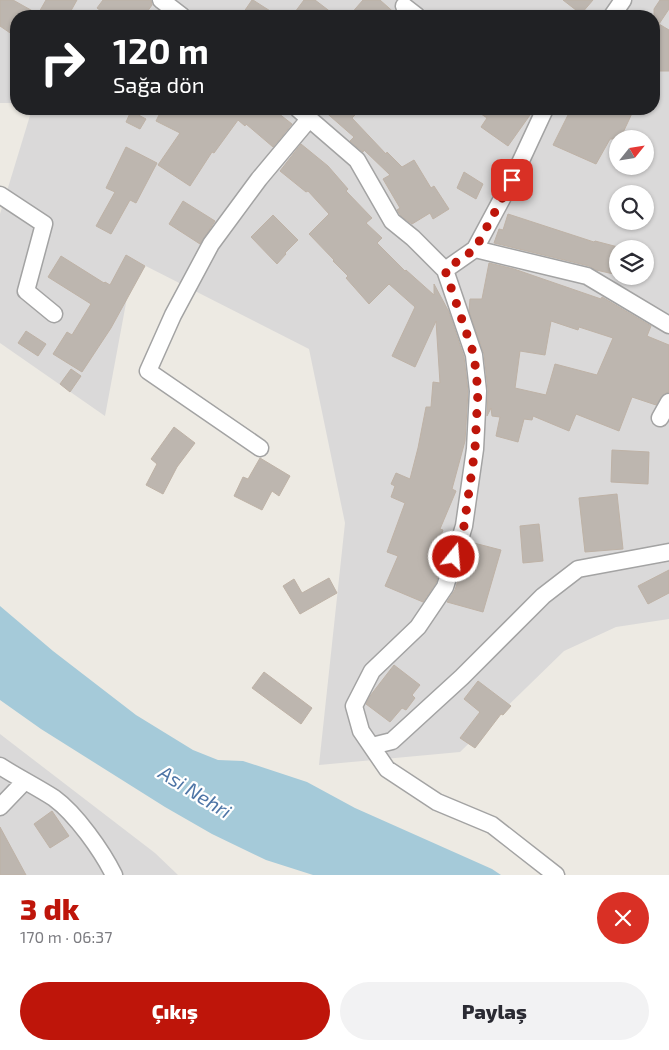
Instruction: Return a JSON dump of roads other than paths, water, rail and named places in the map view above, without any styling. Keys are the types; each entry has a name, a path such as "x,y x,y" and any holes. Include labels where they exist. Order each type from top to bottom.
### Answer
{"street":[{"path":"161,0 174,10"},
{"path":"260,448 148,371 173,315 212,244 303,115"},
{"path":"305,115 357,160 392,221 413,238 445,270 474,355 478,391 475,449 464,526 445,587 418,627 372,671 354,706 361,731 387,769 437,802 492,825 556,875"},
{"path":"445,270 475,249 512,180 540,115"},
{"path":"0,196 44,224 26,292 54,314"},
{"path":"475,249 587,276 669,325"},
{"path":"660,418 669,402"},
{"path":"372,746 392,741 462,677 544,596 578,569 669,552"},
{"path":"0,766 55,799 83,827 114,875"},
{"path":"0,807 24,782"}],"water":[{"name":"Asi Nehri","path":"0,606 53,651 136,715 193,750 218,760 243,761 307,782 355,808 492,869 501,875 313,875 266,860 212,834 165,807 41,729 0,700"}]}
